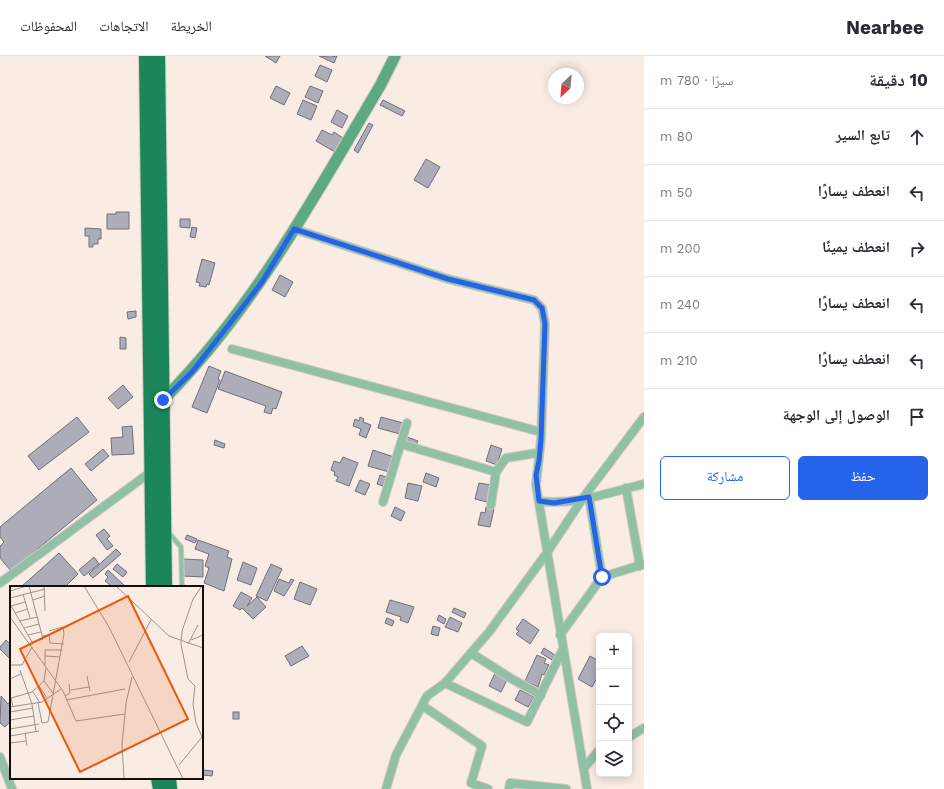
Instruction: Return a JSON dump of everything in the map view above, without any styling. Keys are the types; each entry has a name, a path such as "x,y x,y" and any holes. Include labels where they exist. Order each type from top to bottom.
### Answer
{"highway":[{"path":"146,56 158,401 166,529 165,586"},
{"path":"153,586 153,470 158,401 158,56"},
{"path":"158,779 160,789"},
{"path":"169,779 170,789"}],"street":[{"path":"158,401 192,372 262,282 380,86 395,56"},
{"path":"294,229 441,277 534,300 539,304 544,313 545,324 541,432 539,461 536,475 546,554 587,789"},
{"path":"232,349 541,432"},
{"path":"386,789 396,755 427,696 445,683 489,632 644,417"},
{"path":"383,502 407,423"},
{"path":"401,444 496,472"},
{"path":"491,505 496,472 506,458 537,453"},
{"path":"0,583 153,470"},
{"path":"539,501 554,503 586,498 644,484"},
{"path":"560,635 602,577 642,565 626,488"},
{"path":"586,498 602,577"},
{"path":"445,683 527,722 563,649"},
{"path":"471,653 512,679 541,695"},
{"path":"423,706 482,746 471,783 488,789"},
{"path":"632,734 644,728"},
{"path":"584,768 596,752"},
{"path":"0,757 12,789"},
{"path":"509,789 510,783 566,789"}],"lane":[{"path":"166,529 181,547 182,586"}],"building":[{"path":"265,56 280,56 276,63"},
{"path":"319,56 331,57 337,56 334,63"},
{"path":"320,65 332,70 327,82 315,76"},
{"path":"276,86 290,93 284,105 270,98"},
{"path":"310,86 323,91 318,103 305,97"},
{"path":"303,100 317,106 311,120 297,114"},
{"path":"383,100 405,111 402,116 380,105"},
{"path":"337,110 348,116 342,128 331,122"},
{"path":"369,123 373,125 358,153 354,150"},
{"path":"322,130 332,135 334,132 343,138 335,152 316,141"},
{"path":"426,159 440,167 428,188 414,180"},
{"path":"116,212 129,212 129,229 107,229 107,214 116,214"},
{"path":"180,219 190,219 190,228 180,227"},
{"path":"192,227 197,228 195,238 190,237"},
{"path":"85,228 101,229 101,239 98,239 98,244 93,244 93,247 89,247 89,236 85,236"},
{"path":"202,259 215,263 209,285 207,284 206,287 199,286 200,283 196,282"},
{"path":"280,275 293,282 285,297 272,290"},
{"path":"136,311 136,317 128,319 127,312"},
{"path":"120,337 126,338 126,349 120,349"},
{"path":"209,366 221,371 218,379 220,380 207,413 192,407"},
{"path":"225,371 282,392 276,409 273,408 271,414 264,412 266,406 218,389"},
{"path":"123,385 133,397 118,409 108,398"},
{"path":"77,417 89,432 39,470 28,456"},
{"path":"360,417 364,419 363,422 371,425 366,438 359,435 361,429 353,426 355,419 359,421"},
{"path":"381,417 403,423 400,434 378,428"},
{"path":"132,426 134,454 112,455 111,438 123,437 122,427"},
{"path":"407,437 418,441 416,445 406,441"},
{"path":"215,440 225,444 224,448 214,445"},
{"path":"491,445 502,449 497,465 486,461"},
{"path":"103,449 109,456 91,471 85,464"},
{"path":"373,450 394,457 389,472 368,466"},
{"path":"343,457 358,463 349,486 336,481 338,477 334,475 335,472 331,470 334,461 340,463"},
{"path":"71,468 97,500 11,571 0,558 0,546 4,542 0,537 0,527"},
{"path":"426,473 439,478 436,487 423,482"},
{"path":"380,475 386,477 383,486 377,484"},
{"path":"360,480 370,484 365,495 355,491"},
{"path":"408,483 422,486 418,501 405,498"},
{"path":"479,483 491,485 487,502 475,499"},
{"path":"395,507 405,512 401,521 391,516"},
{"path":"486,507 494,509 490,527 478,525 481,512 485,513"},
{"path":"104,529 110,536 107,539 113,546 107,550 96,535"},
{"path":"187,535 197,539 195,543 185,539"},
{"path":"198,540 229,551 227,557 232,559 224,591 204,583 209,568 205,566 209,554 195,549"},
{"path":"116,549 121,554 93,578 89,574"},
{"path":"59,553 78,574 66,586 22,586"},
{"path":"94,557 99,564 84,576 79,570"},
{"path":"183,559 203,560 203,577 182,576"},
{"path":"243,562 257,568 251,585 237,580"},
{"path":"117,564 127,572 123,577 113,569"},
{"path":"271,564 282,569 267,601 256,596"},
{"path":"108,570 125,586 109,586 110,585 105,581 108,577 105,574"},
{"path":"279,579 289,583 291,579 294,580 284,596 274,591"},
{"path":"300,582 317,589 310,605 294,599"},
{"path":"241,592 252,598 247,606 257,597 266,607 253,619 242,608 240,610 233,606"},
{"path":"390,600 414,607 408,623 400,620 401,617 386,612"},
{"path":"454,608 466,613 464,618 452,612"},
{"path":"439,615 446,619 444,624 437,620"},
{"path":"450,617 462,623 458,632 445,627"},
{"path":"387,618 394,621 392,626 385,623"},
{"path":"523,619 539,630 530,644 516,634 519,631 516,629"},
{"path":"433,626 440,628 438,636 431,634"},
{"path":"6,640 10,644 10,659 0,649"},
{"path":"302,646 309,656 291,666 285,656"},
{"path":"544,648 555,655 552,660 541,653"},
{"path":"537,655 546,659 544,663 549,665 544,675 542,674 538,687 525,681"},
{"path":"590,656 596,659 596,680 592,687 578,679"},
{"path":"495,673 507,680 501,692 489,686"},
{"path":"520,690 534,697 528,707 515,700"},
{"path":"1,696 8,704 10,701 10,722 5,727 0,723"},
{"path":"233,712 239,712 239,719 233,719"},
{"path":"203,770 213,771 212,776 203,775"}],"route":[{"path":"163,400 192,372 262,282 294,229 448,279 534,300 542,308 545,324 541,439 536,475 539,501 554,503 569,502 589,497 602,577"}]}
